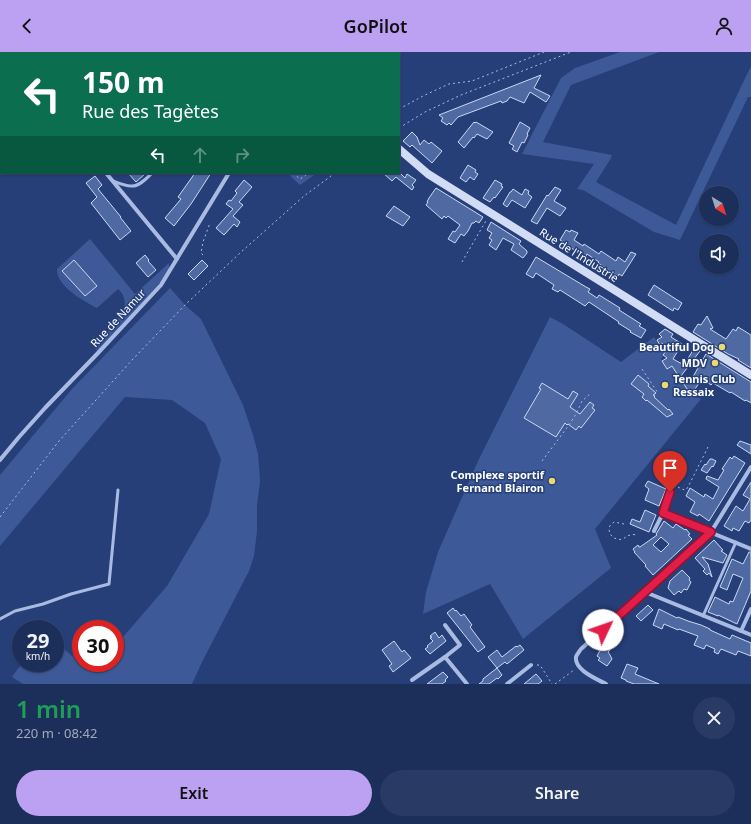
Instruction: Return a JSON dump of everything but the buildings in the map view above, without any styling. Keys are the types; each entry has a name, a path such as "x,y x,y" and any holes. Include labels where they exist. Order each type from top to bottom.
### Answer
{"street":[{"name":"Rue de l'Industrie","path":"400,150 425,172 751,375"},
{"path":"107,174 177,259"},
{"name":"Rue de Namur","path":"0,460 45,408 152,296 166,278 228,174"},
{"path":"606,684 580,668 576,662 576,656 581,649 711,532 751,467"},
{"path":"654,531 663,513 670,492"},
{"path":"663,513 751,549"},
{"path":"645,592 751,635"},
{"path":"741,631 751,608"},
{"path":"412,680 460,645 445,625"},
{"path":"445,657 467,684"},
{"path":"507,684 530,665"}],"lane":[{"path":"112,181 136,186 151,174"},
{"path":"0,619 15,611 109,584 118,490"},
{"path":"703,616 736,542"}],"path":[{"path":"400,108 449,84 472,81 544,52"},
{"path":"400,127 425,112 462,95 571,52"},
{"path":"294,174 300,179 308,174"},
{"path":"0,517 59,441 184,305 304,196 334,174"},
{"path":"462,262 491,213"},
{"path":"203,255 201,253 203,242 210,223"},
{"path":"642,369 658,393"},
{"path":"542,462 569,425 582,401 590,394"},
{"path":"670,492 674,486 686,490 709,445"},
{"path":"624,524 614,522 611,524 609,532 614,538 622,539 632,534 638,535"},
{"path":"530,665 540,665 552,684"},
{"path":"555,684 580,668"}],"shaded area":[{"path":"620,52 659,52 571,85 543,142 612,155 596,182 676,225 751,67 751,97 748,97 706,186 699,186 699,200 680,240 654,232 583,190 577,189 594,164 522,154 561,78 575,68"},
{"path":"288,174 316,174 300,185"},
{"path":"90,239 135,294 169,263 169,270 161,282 97,351 94,347 115,323 124,309 125,301 123,296 118,289 97,308 78,297 66,287 58,275 57,269"},
{"path":"170,288 185,305 201,319 243,405 258,454 260,481 254,556 249,571 192,684 23,684 12,677 16,672 64,672 64,649 72,656 72,672 124,672 124,636 167,586 209,514 221,459 205,423 172,400 125,397 0,546 0,475 72,389"},
{"name":"Complexe sportif Fernand Blairon","path":"550,317 621,362 654,337 665,353 661,359 667,369 672,366 691,395 701,399 595,529 611,568 523,639 490,584 423,614 426,592 438,552 478,461"}],"place":[{"name":"Beautiful Dog","path":"722,347"},
{"name":"MDV","path":"715,363"},
{"name":"Tennis Club Ressaix","path":"665,385"},
{"name":"Complexe sportif Fernand Blairon","path":"552,481"}],"route":[{"path":"603,630 711,532 663,513 670,492"}]}
